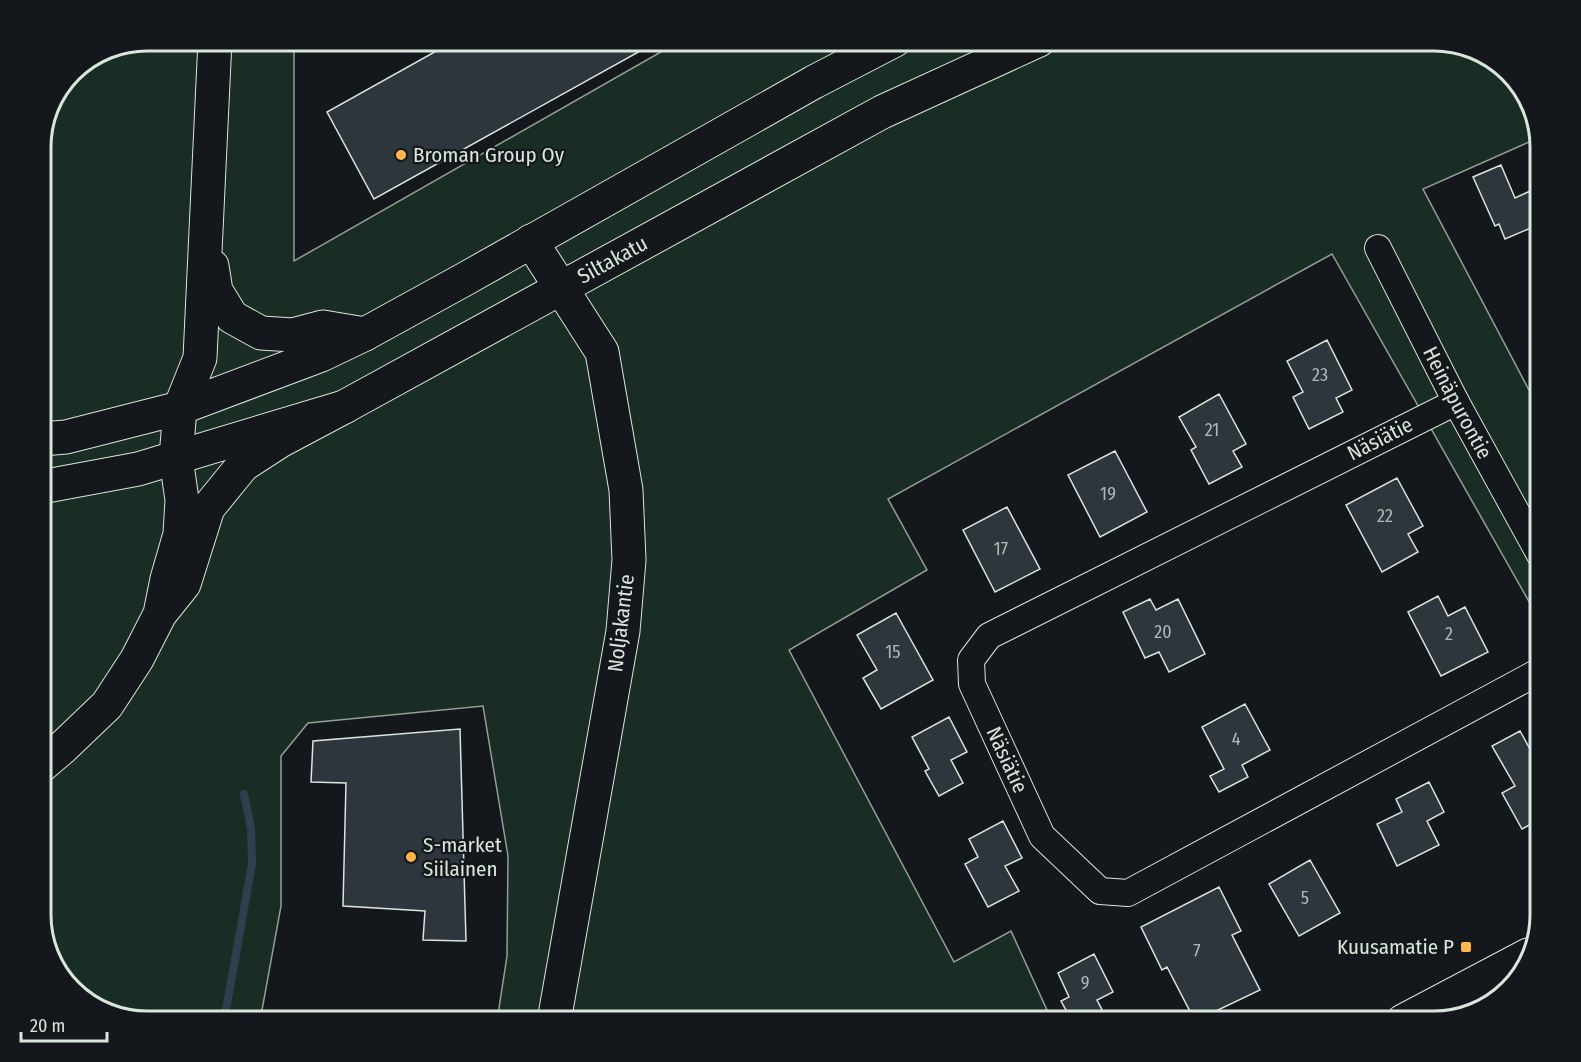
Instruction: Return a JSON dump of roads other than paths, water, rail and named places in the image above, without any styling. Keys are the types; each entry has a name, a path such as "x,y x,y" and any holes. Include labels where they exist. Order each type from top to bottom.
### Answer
{"main road":[{"path":"160,614 166,579 180,534 182,500 176,458 180,408 200,358 215,51"},
{"path":"51,438 180,408 321,355 365,334 814,82 874,51"},
{"name":"Siltakatu","path":"51,486 138,469 344,406 882,112 1015,51"},
{"path":"207,235 216,291 232,317 261,333 292,334 323,327 365,334"},
{"name":"Noljakantie","path":"531,241 602,352 626,490 629,560 623,631 556,1011"},
{"path":"51,758 106,705 137,659 160,614 184,584 208,508 243,465 280,441 344,406"},
{"path":"1424,1011 1518,960"}],"street":[{"name":"Heinäpurontie","path":"1378,248 1456,402 1530,537"},
{"name":"Näsiätie","path":"1456,402 989,636 971,660 972,684 1042,836 1100,891 1128,893 1530,676"}],"waterway":[{"path":"226,1011 252,864 251,829 244,794"}],"place":[{"name":"Broman Group Oy","path":"401,155"},
{"name":"S-market Siilainen","path":"411,857"},
{"name":"Kuusamatie P","path":"1466,947"}]}
